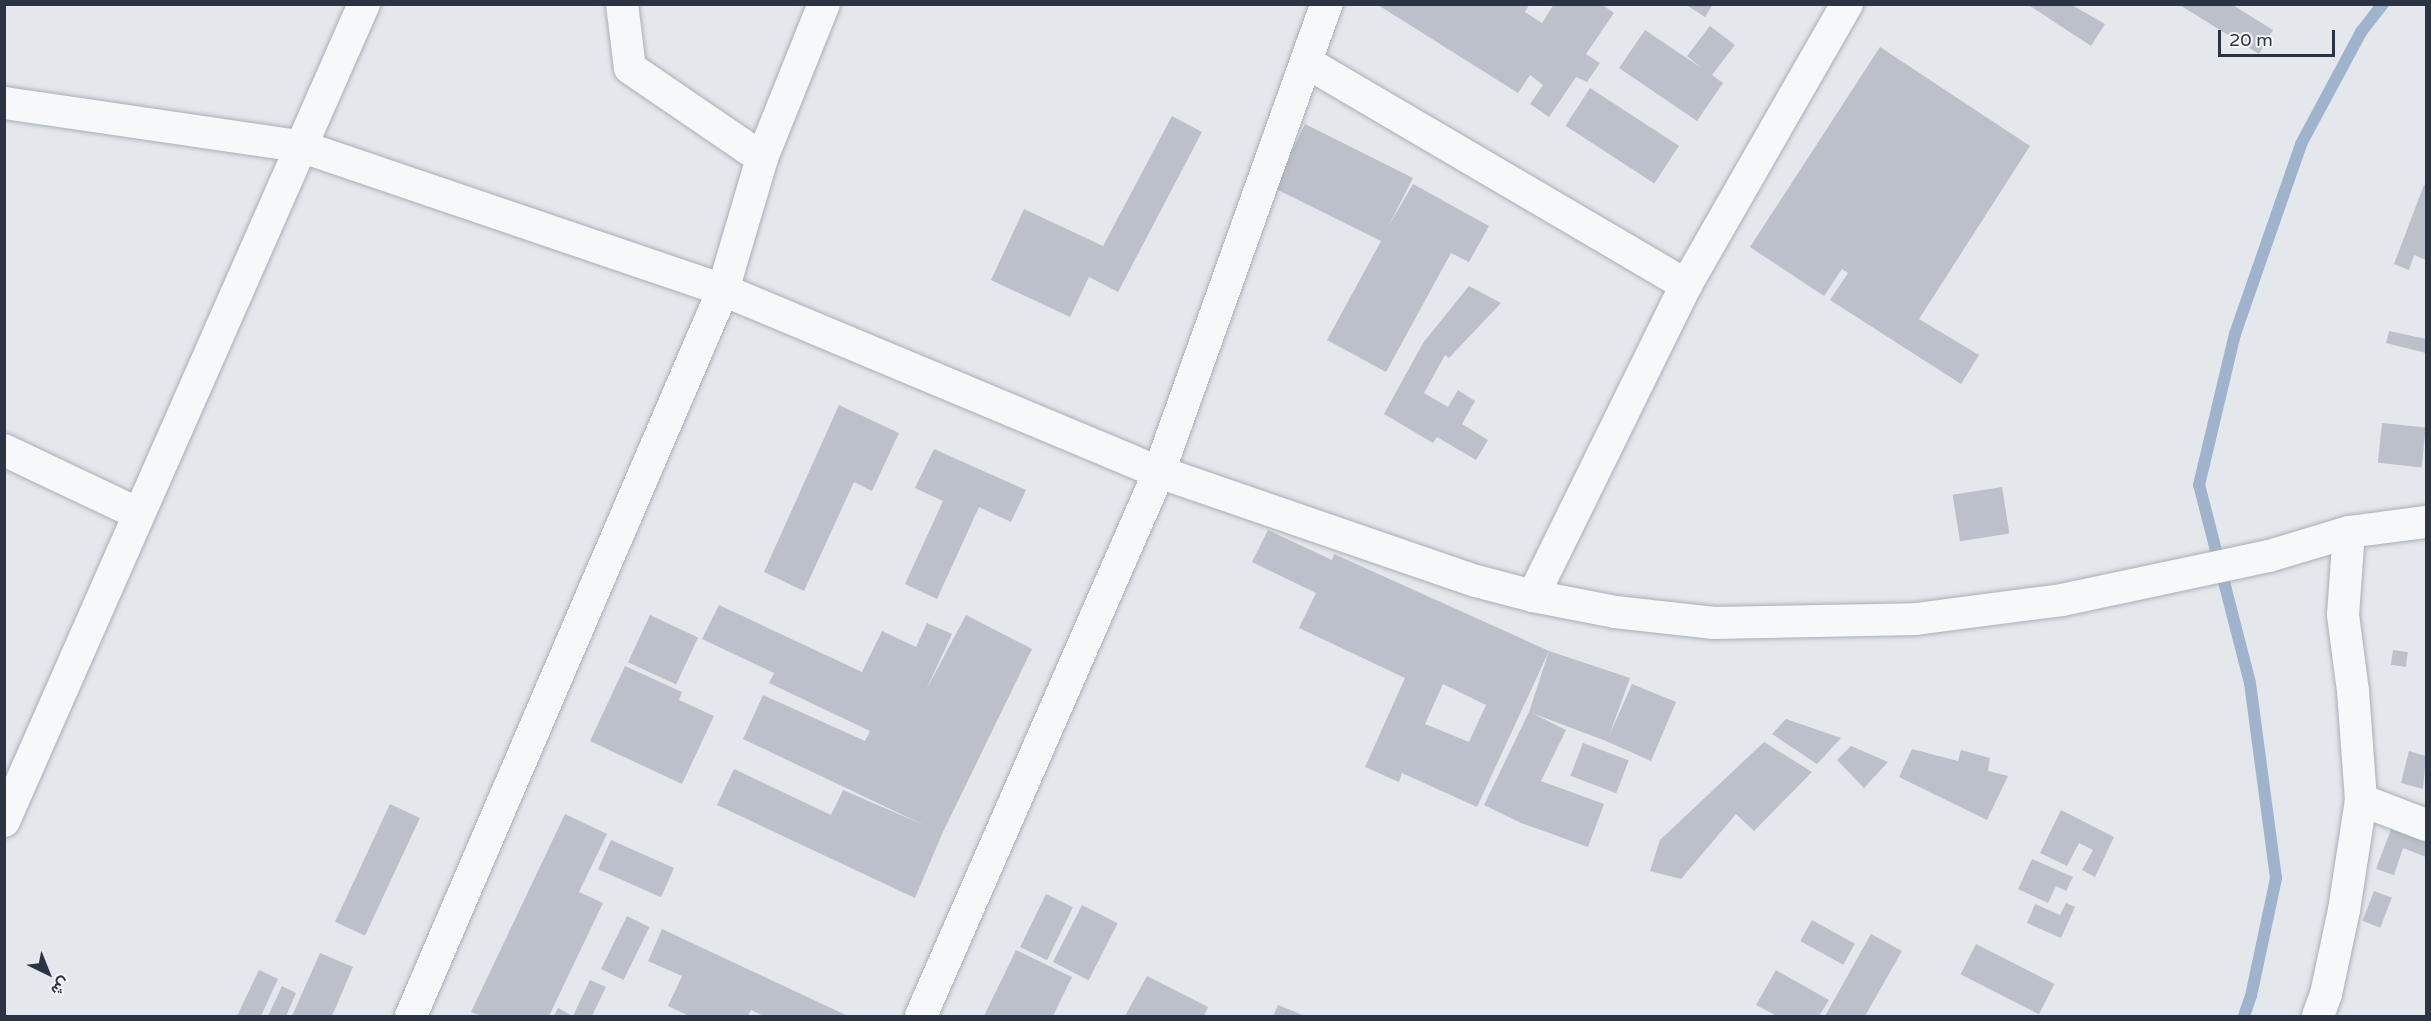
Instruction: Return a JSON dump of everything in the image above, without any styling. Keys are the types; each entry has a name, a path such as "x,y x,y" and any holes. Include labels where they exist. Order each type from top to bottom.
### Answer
{"street":[{"path":"4,821 364,4"},
{"path":"622,4 630,68 762,158"},
{"path":"411,1017 723,290 762,158 824,4"},
{"path":"921,1017 1159,472 1327,4"},
{"path":"1533,596 1686,285 1847,4"},
{"path":"1306,62 1686,285"},
{"path":"4,103 300,146 723,290 1159,472 1476,581 1533,596 1615,612 1714,623 1905,620 2062,600 2269,556 2349,532 2427,522"},
{"path":"4,450 139,514"},
{"path":"2318,1017 2326,994 2344,910 2361,800 2353,691 2343,615 2349,532"},
{"path":"2361,800 2427,825"}],"building":[{"path":"1554,4 1601,4 1614,13 1586,54 1600,63 1587,82 1576,77 1549,117 1530,104 1543,85 1530,75 1518,93 1378,5 1529,5 1525,12 1542,23"},
{"path":"1685,4 1713,4 1705,17"},
{"path":"2027,4 2070,4 2105,24 2091,46"},
{"path":"2178,4 2231,4 2273,30 2259,54"},
{"path":"1710,26 1735,45 1712,75 1723,83 1697,121 1619,68 1645,30 1703,69 1687,56"},
{"path":"1880,47 2030,146 1919,319 1979,355 1961,384 1830,300 1848,273 1842,269 1824,296 1750,247"},
{"path":"1590,88 1679,146 1654,183 1565,126"},
{"path":"1172,116 1202,132 1118,292 1089,277 1070,317 991,280 1024,209 1103,246"},
{"path":"1305,124 1413,178 1388,227 1413,184 1489,226 1469,262 1451,253 1386,372 1327,340 1381,241 1274,188"},
{"path":"2424,185 2426,186 2426,260 2414,255 2409,270 2394,264"},
{"path":"1469,286 1501,303 1449,358 1445,355 1424,393 1448,407 1458,390 1475,401 1462,424 1488,440 1476,460 1437,437 1433,443 1384,414 1423,343"},
{"path":"2389,331 2426,339 2426,353 2386,343"},
{"path":"839,405 899,433 872,491 854,482 804,591 764,572"},
{"path":"2382,423 2426,428 2422,467 2378,463"},
{"path":"934,449 1026,490 1011,522 979,507 937,599 905,584 943,501 915,488"},
{"path":"2002,487 2009,533 1960,541 1953,495"},
{"path":"1268,530 1332,560 1334,554 1549,651 1477,807 1402,773 1399,782 1365,767 1405,678 1299,628 1316,593 1252,562","holes":["1443,684 1486,705 1469,742 1425,724"]},
{"path":"719,605 862,672 882,631 916,647 927,623 952,634 926,690 966,615 1032,649 942,834 915,898 717,805 734,769 831,815 843,790 926,826 743,739 763,695 865,741 870,731 769,683 774,673 702,639"},
{"path":"650,615 698,637 676,685 628,662"},
{"path":"2393,650 2408,652 2406,667 2391,665"},
{"path":"1549,651 1630,678 1609,736 1632,684 1676,702 1651,761 1532,713 1566,730 1541,781 1604,804 1588,847 1521,823 1484,805 1529,712"},
{"path":"625,666 682,692 679,700 714,716 682,784 590,741"},
{"path":"1786,719 1841,738 1817,764 1772,734"},
{"path":"1764,742 1812,772 1754,831 1736,814 1681,879 1650,871 1660,840"},
{"path":"1583,743 1629,761 1616,793 1570,776"},
{"path":"1851,746 1888,762 1864,788 1837,760"},
{"path":"1912,749 1958,761 1961,750 1990,758 1988,771 2008,776 1987,820 1899,777"},
{"path":"2409,751 2426,756 2423,789 2401,783"},
{"path":"390,804 420,818 365,936 335,922"},
{"path":"2061,810 2114,837 2095,877 2082,870 2093,850 2079,843 2067,866 2040,853"},
{"path":"565,814 607,834 579,892 603,903 549,1016 482,1016 471,1012"},
{"path":"2393,824 2426,835 2426,857 2403,848 2394,875 2376,869"},
{"path":"611,840 674,868 661,897 598,869"},
{"path":"2032,859 2073,877 2066,891 2056,886 2048,903 2018,889"},
{"path":"2374,891 2392,898 2380,928 2363,921"},
{"path":"1046,894 1073,907 1047,960 1020,947"},
{"path":"2066,903 2075,907 2061,938 2027,923 2035,904 2060,915"},
{"path":"1082,905 1118,923 1089,980 1053,962"},
{"path":"627,916 649,927 624,980 601,969"},
{"path":"1812,920 1855,944 1843,965 1800,941"},
{"path":"662,929 848,1016 764,1016 751,1010 748,1016 689,1016 668,1006 682,976 648,961"},
{"path":"1871,934 1902,951 1865,1016 1825,1016"},
{"path":"1976,944 2054,984 2039,1014 1961,974"},
{"path":"1016,950 1072,977 1053,1016 984,1016"},
{"path":"320,953 353,967 332,1016 292,1016"},
{"path":"259,970 278,979 261,1016 237,1016"},
{"path":"1776,970 1829,1000 1819,1016 1777,1016 1756,1005"},
{"path":"1147,976 1208,1007 1204,1016 1125,1016"},
{"path":"590,980 606,987 592,1016 573,1016"},
{"path":"282,986 296,993 286,1016 268,1016"},
{"path":"1278,1005 1305,1016 1273,1016"},
{"path":"558,1008 573,1016 554,1016"}],"waterway":[{"path":"2244,1016 2251,996 2276,878 2250,683 2199,485 2235,334 2301,144 2361,32 2383,4"}]}
